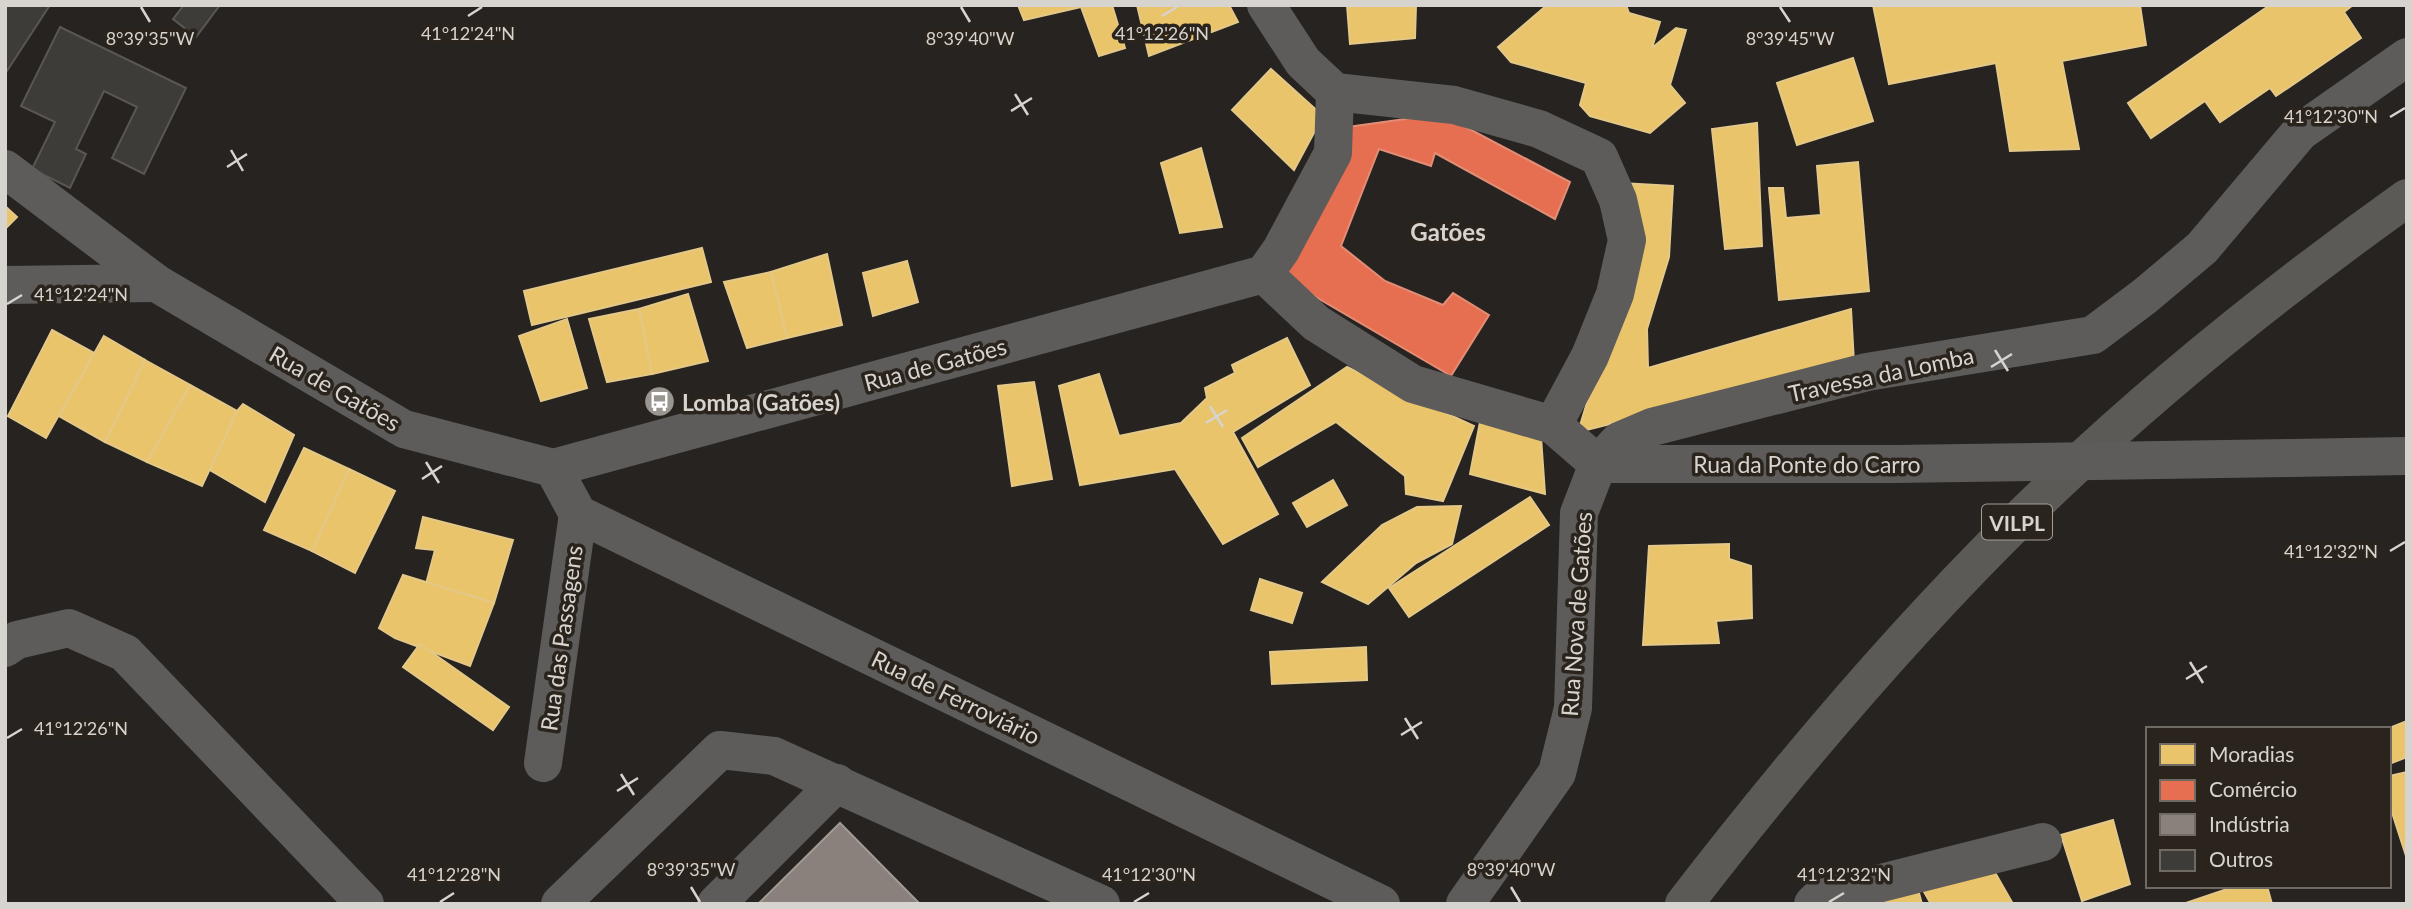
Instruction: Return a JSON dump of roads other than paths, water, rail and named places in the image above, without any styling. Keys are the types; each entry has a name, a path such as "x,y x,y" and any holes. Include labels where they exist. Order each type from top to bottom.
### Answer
{"highway":[{"name":"VILPL","path":"1684,904 1748,822 1884,662 1968,572 2058,482 2154,395 2274,296 2407,198"}],"street":[{"path":"1266,5 1303,62 1335,92 1454,105 1539,128 1599,157 1618,200 1627,240 1615,294 1595,344 1553,425"},
{"name":"Travessa da Lomba","path":"1598,464 1619,441 1665,424 1867,372 2093,335 2146,296 2202,248 2300,132 2407,57"},
{"path":"1335,92 1334,153 1281,250 1264,274 1316,323 1413,384 1553,425 1598,464"},
{"name":"Rua de Gatões","path":"5,169 156,283 404,429 553,468 1264,274"},
{"path":"5,285 156,283"},
{"name":"Rua da Ponte do Carro","path":"1598,464 1894,464 2407,456"},
{"name":"Rua Nova de Gatões","path":"1465,904 1557,773 1573,708 1579,513 1598,464"},
{"path":"553,468 578,514"},
{"name":"Rua das Passagens","path":"543,762 578,514"},
{"name":"Rua de Ferroviário","path":"578,514 1381,904"},
{"path":"5,648 17,640 69,628 125,653 365,904"},
{"path":"560,904 682,783 720,750 774,757 837,783 1101,904"},
{"path":"716,904 837,783"},
{"path":"1813,904 1828,896 2043,842"}],"place":[{"name":"Lomba (Gatões)","path":"659,402"}],"district":[{"name":"Gatões","path":"1448,231"}]}
